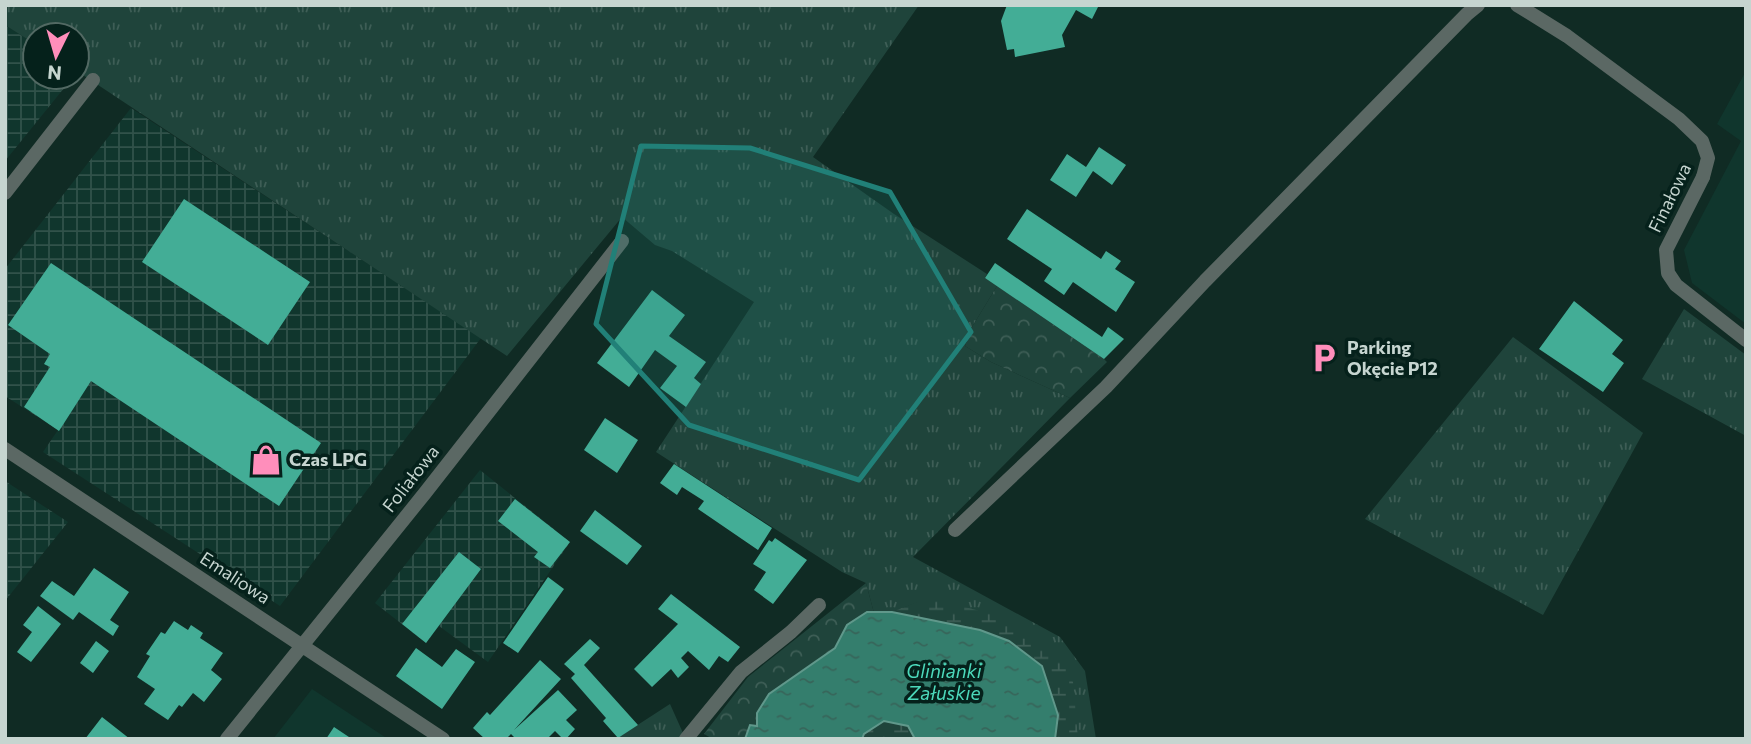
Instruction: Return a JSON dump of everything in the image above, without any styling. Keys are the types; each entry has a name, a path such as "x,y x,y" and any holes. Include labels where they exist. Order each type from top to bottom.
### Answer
{"street":[{"path":"955,530 1106,387 1205,281 1478,5"},
{"name":"Finałowa","path":"1517,5 1567,36 1679,119 1702,141 1708,158 1707,169 1666,250 1668,273 1676,285 1746,340"},
{"path":"5,193 93,80"},
{"name":"Foliałowa","path":"227,739 622,241"},
{"name":"Emaliowa","path":"5,450 443,739"},
{"path":"686,739 741,672 792,632 819,605"}],"highlighted area":[{"path":"641,146 750,148 890,192 971,332 859,480 689,425 596,324"}],"shaded area":[{"path":"5,25 21,35 21,91 62,91 5,161"},
{"path":"1746,71 1746,324 1692,283 1684,250 1741,141 1717,124"},
{"path":"131,108 481,338 280,606 43,452 58,430 5,396 5,269"},
{"path":"480,470 570,542 488,662 439,626 426,643 375,603"},
{"path":"5,481 68,522 5,601"},
{"path":"312,689 388,739 273,739"}],"green space":[{"path":"5,5 919,5 813,157 894,214 987,274 985,278 997,286 972,327 965,346 991,362 1070,398 913,557 1060,637 1085,671 1096,739 1078,739 1076,732 929,598 892,612 874,613 866,583 842,572 656,452 754,302 672,251 655,245 622,217 507,356 91,80 91,21 21,21 21,35 5,25"},
{"path":"997,286 1107,362 1070,398 991,362 965,346 972,327"},
{"path":"1684,309 1746,355 1746,436 1642,379"},
{"path":"1513,337 1643,433 1543,615 1365,519"},
{"path":"866,583 874,613 867,613 847,625 835,648 757,727 745,735 745,739 713,739 704,734 748,677"},
{"path":"929,597 1005,618 1058,655 1073,682 1078,739 1055,739 1058,715 980,630 892,612"},
{"path":"670,704 683,733 679,739 616,739"},
{"path":"884,721 908,726 915,739 862,739 864,734"}],"water":[{"name":"Glinianki Załuskie","path":"867,612 892,612 980,630 1009,641 1042,666 1058,715 1055,739 915,739 908,726 884,721 864,734 862,739 745,739 750,725 757,726 757,713 769,694 835,648 847,625"}],"building":[{"path":"1007,5 1099,5 1092,19 1076,10 1062,35 1065,47 1015,57 1014,49 1007,50 1001,21"},
{"path":"1099,147 1126,165 1112,185 1093,171 1076,197 1050,180 1067,154 1086,167"},
{"path":"184,199 310,282 268,345 142,262"},
{"path":"1027,209 1101,259 1106,251 1121,261 1115,269 1135,282 1116,312 1073,282 1064,295 1044,281 1052,269 1007,239"},
{"path":"51,263 321,443 279,506 91,381 59,431 24,407 50,367 44,364 50,354 8,325"},
{"path":"995,263 1102,337 1108,327 1124,339 1104,359 985,278"},
{"path":"652,290 685,315 669,336 706,362 694,378 701,384 686,407 660,388 677,366 655,350 629,387 597,363"},
{"path":"1574,301 1623,340 1612,354 1624,363 1603,392 1539,349"},
{"path":"605,418 638,440 617,473 584,450"},
{"path":"674,464 772,528 758,550 698,509 704,501 682,487 677,495 660,483"},
{"path":"515,499 570,542 550,568 534,557 538,552 498,521"},
{"path":"595,510 642,546 627,565 580,531"},
{"path":"775,538 807,560 773,604 754,590 766,572 753,564 769,540 772,542"},
{"path":"459,552 481,569 426,643 402,624"},
{"path":"94,568 129,592 110,620 119,626 113,636 79,612 73,620 40,596 52,581 74,596"},
{"path":"548,577 564,589 518,653 503,643"},
{"path":"671,594 740,647 728,662 719,656 709,670 688,651 681,658 689,667 678,678 671,669 652,687 634,669 678,624 658,609"},
{"path":"38,606 61,624 31,662 17,652 32,632 23,625"},
{"path":"174,621 188,630 191,625 203,633 200,638 223,653 211,670 222,679 204,702 193,693 182,707 179,705 168,720 144,704 155,689 137,677 150,656 146,654 161,632 165,634"},
{"path":"590,639 600,648 584,665 638,725 618,738 603,721 606,718 571,678 575,674 564,664"},
{"path":"96,641 109,651 93,673 80,663"},
{"path":"416,648 442,667 456,649 475,662 442,709 396,676"},
{"path":"540,660 561,679 514,730 558,690 577,710 566,720 575,729 566,739 555,731 547,739 516,739 511,734 506,739 485,739 473,728 487,712 490,715"},
{"path":"102,717 130,739 85,739"},
{"path":"334,727 352,739 326,739"}],"place":[{"name":"Parking Okęcie P12","path":"1324,358"},
{"name":"Czas LPG","path":"266,460"}]}
